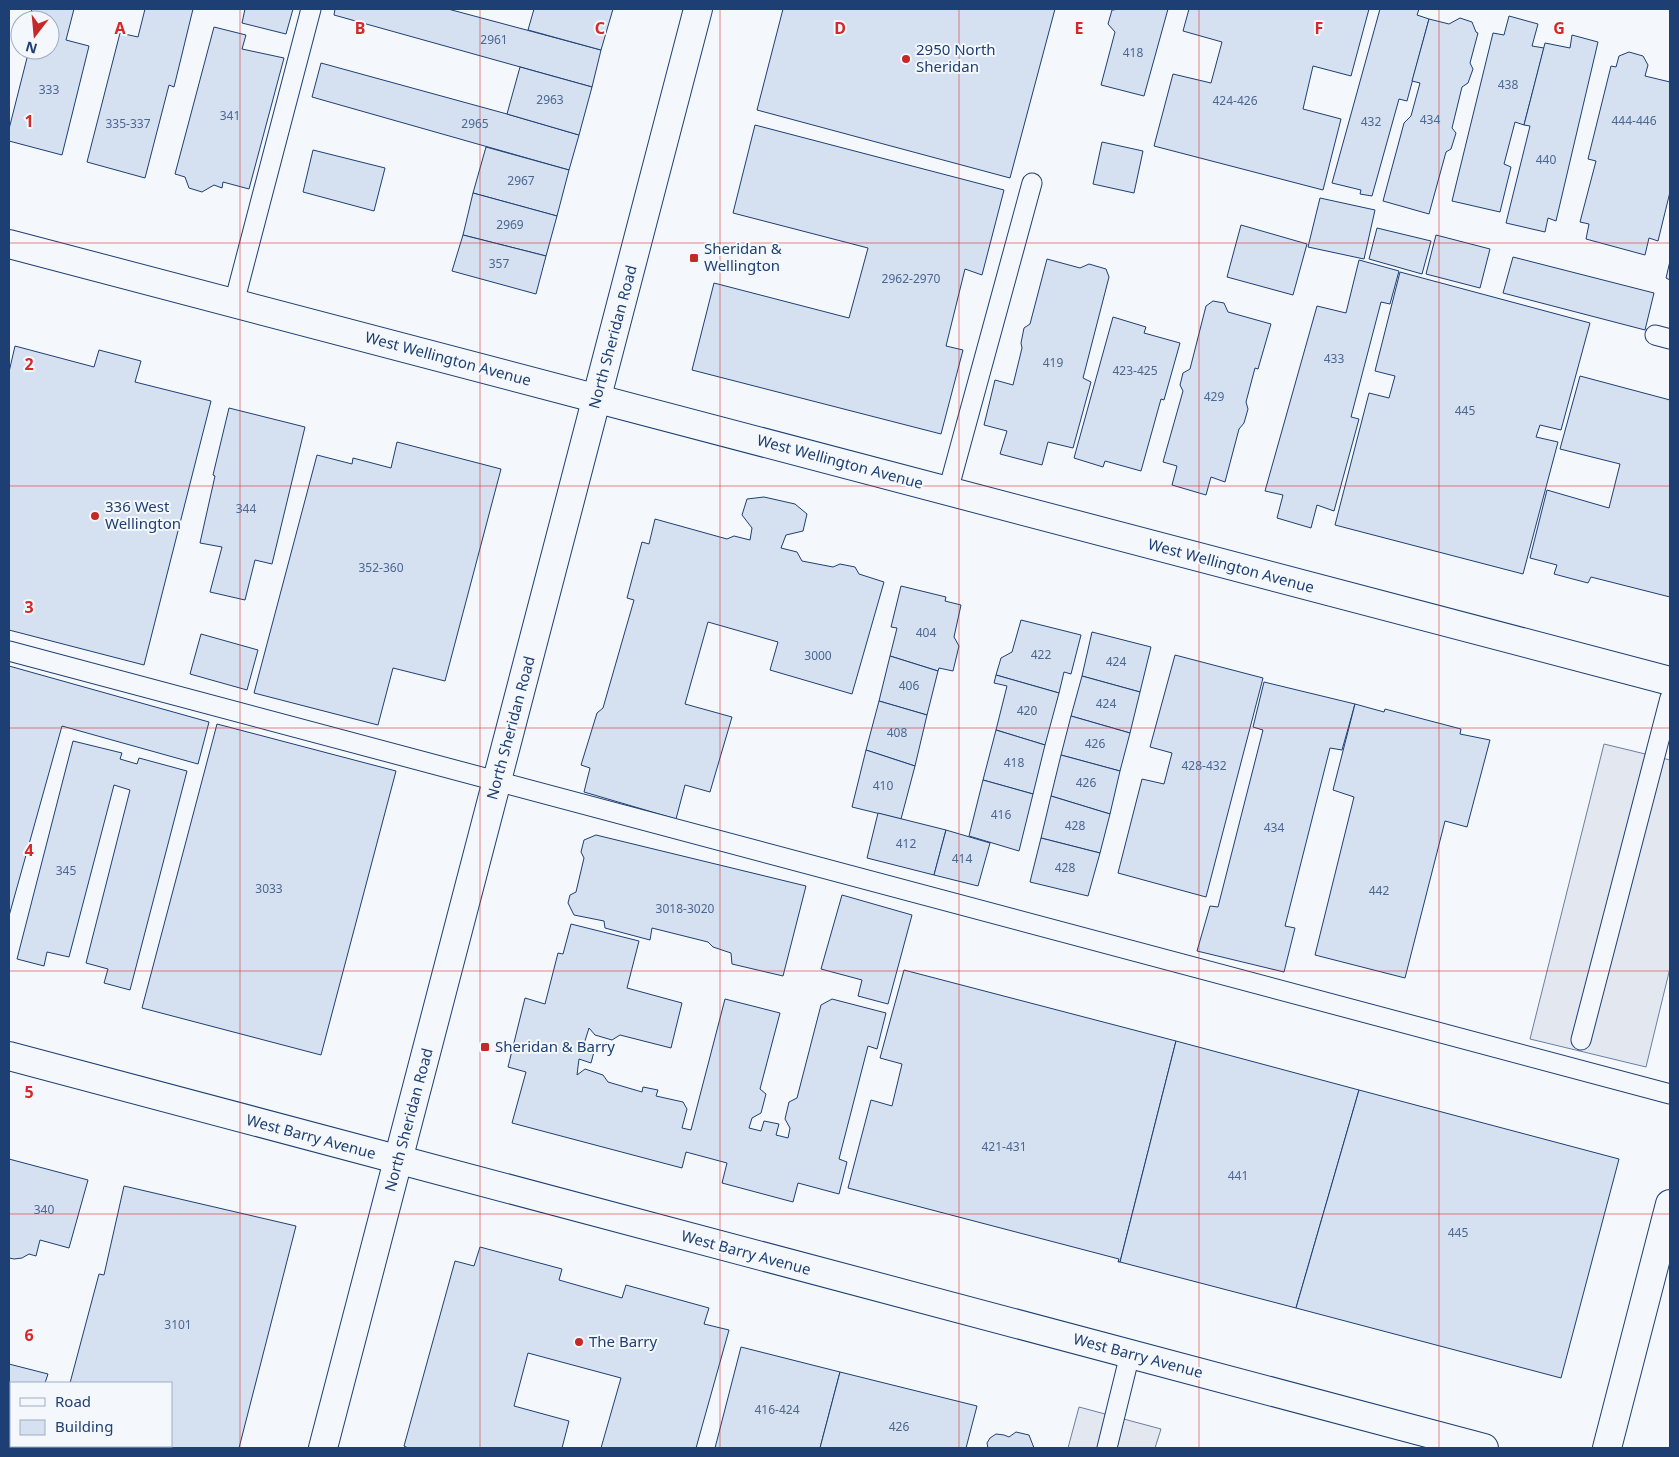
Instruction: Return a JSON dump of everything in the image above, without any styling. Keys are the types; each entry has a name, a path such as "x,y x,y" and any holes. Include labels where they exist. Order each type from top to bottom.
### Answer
{"street":[{"name":"North Sheridan Road","path":"323,1448 698,9"},
{"name":"West Wellington Avenue","path":"9,244 1670,681"},
{"name":"West Barry Avenue","path":"9,1056 398,1161 1484,1448"},
{"path":"1607,1448 1670,1204"}],"lane":[{"path":"234,303 311,9"},
{"path":"948,491 1032,183"},
{"path":"9,651 1670,1094"},
{"path":"1581,1040 1670,698"},
{"path":"1107,1448 1130,1354"}],"shaded area":[{"path":"1604,744 1670,760 1670,968 1646,1067 1530,1039"},
{"path":"1079,1407 1161,1429 1155,1448 1068,1448"}],"building":[{"path":"74,9 66,40 89,46 62,155 9,141 9,129 26,60 60,60 60,10 32,10"},
{"path":"145,9 193,9 174,87 169,85 145,178 87,162 120,33 138,37"},
{"path":"245,9 293,9 286,34 242,23"},
{"path":"335,9 448,9 601,50 592,87 334,15"},
{"path":"534,9 613,9 601,50 528,30"},
{"name":"2950 North Sheridan","path":"783,9 1055,9 1010,178 757,110"},
{"path":"1168,9 1144,96 1101,85 1115,32 1108,24 1112,10"},
{"path":"1189,9 1369,9 1351,76 1313,66 1303,109 1341,119 1323,190 1154,146 1173,74 1211,83 1222,42 1183,31"},
{"path":"1380,9 1419,9 1417,15 1429,19 1407,101 1399,99 1372,196 1360,194 1361,190 1332,183"},
{"path":"1509,16 1538,24 1532,46 1544,48 1524,125 1515,122 1504,164 1511,167 1500,212 1452,201 1493,33 1504,35"},
{"path":"1460,18 1472,22 1478,33 1470,63 1473,69 1468,83 1462,87 1452,128 1456,133 1451,149 1446,152 1429,214 1383,201 1404,123 1411,116 1420,83 1412,81 1429,19 1449,24"},
{"path":"214,27 246,35 242,49 284,58 249,189 223,182 222,188 214,185 202,192 189,188 185,177 175,174"},
{"path":"1572,35 1598,42 1556,221 1548,218 1545,232 1506,223 1530,126 1524,125 1545,43 1570,48"},
{"path":"1629,52 1643,56 1648,65 1645,76 1670,82 1670,192 1658,241 1649,238 1645,255 1586,239 1589,224 1580,222 1596,161 1588,159 1611,66 1616,67 1619,56"},
{"path":"321,63 579,135 569,170 312,97"},
{"path":"520,67 592,87 579,135 507,114"},
{"path":"755,125 1004,190 982,275 965,269 946,346 963,350 941,434 692,370 714,283 849,318 868,248 733,213"},
{"path":"1102,142 1143,151 1134,193 1093,184"},
{"path":"486,147 569,170 557,216 473,193"},
{"path":"313,150 385,168 374,211 303,192"},
{"path":"473,193 557,216 546,256 463,235"},
{"path":"1320,198 1375,210 1364,259 1308,247"},
{"path":"1241,225 1307,244 1293,295 1227,277"},
{"path":"1377,228 1431,241 1422,274 1369,259"},
{"path":"463,235 546,256 536,294 452,271"},
{"path":"1436,235 1490,249 1480,288 1426,274"},
{"path":"1513,257 1654,293 1645,330 1503,293"},
{"path":"1047,259 1080,268 1089,264 1106,269 1109,277 1083,378 1091,382 1073,448 1048,442 1042,465 1000,454 1007,431 984,425 995,380 1013,385 1022,348 1024,328 1030,324"},
{"path":"1359,260 1399,271 1390,304 1381,302 1351,417 1359,419 1334,511 1317,505 1311,528 1277,518 1283,495 1265,491 1317,306 1346,313"},
{"path":"1670,261 1670,280 1666,278"},
{"path":"1400,272 1590,323 1561,430 1540,425 1536,437 1558,442 1523,574 1335,525 1369,393 1389,398 1395,376 1375,371"},
{"path":"1213,301 1224,303 1228,312 1271,324 1258,369 1255,368 1246,402 1248,409 1244,423 1239,429 1225,482 1211,477 1206,495 1172,485 1177,466 1163,462 1183,391 1180,385 1183,373 1190,369 1206,306"},
{"path":"1113,317 1146,327 1144,333 1180,343 1164,400 1161,399 1141,471 1105,461 1103,467 1074,458"},
{"name":"336 West Wellington","path":"15,346 94,367 99,350 141,361 135,382 211,401 144,665 9,630 9,372"},
{"path":"1580,376 1670,400 1670,597 1591,577 1588,583 1554,574 1557,565 1530,558 1547,490 1609,508 1620,464 1560,449"},
{"path":"229,408 305,427 272,564 255,560 245,600 210,592 222,547 200,543 215,476 213,475"},
{"path":"397,442 501,469 445,681 393,668 378,725 254,693 317,455 352,464 353,458 391,468"},
{"path":"764,497 795,504 807,514 803,531 786,535 781,548 797,552 802,561 833,567 840,564 855,567 859,574 884,582 852,694 770,670 778,642 708,622 685,704 732,717 710,792 685,785 676,819 584,792 590,768 581,765 597,713 603,708 634,600 627,598 642,542 649,544 655,519 727,539 734,536 750,540 752,528 742,515 747,499"},
{"path":"901,586 946,597 945,601 961,605 954,637 959,646 953,671 939,668 938,671 890,656 897,628 891,627"},
{"path":"1021,620 1081,635 1071,674 1064,672 1059,693 996,675 1001,658 1012,652"},
{"path":"1092,632 1151,647 1140,692 1082,676"},
{"path":"201,634 258,650 247,690 190,674"},
{"path":"1175,655 1263,678 1206,897 1118,873 1142,779 1164,784 1172,753 1150,747"},
{"path":"890,656 938,671 927,715 879,701"},
{"path":"9,666 209,722 198,764 62,726 9,916"},
{"path":"996,675 1059,693 1045,745 996,730 1007,686 994,683"},
{"path":"1082,676 1140,692 1130,733 1071,716"},
{"path":"1264,682 1355,704 1342,750 1330,748 1285,926 1295,928 1284,972 1197,951 1210,906 1218,907 1263,730 1253,727"},
{"path":"879,701 927,715 915,766 866,750"},
{"path":"1355,704 1384,712 1385,709 1461,729 1460,734 1490,740 1467,827 1445,821 1405,978 1315,955 1354,797 1333,790"},
{"path":"1071,716 1130,733 1120,771 1061,755"},
{"path":"217,724 396,771 321,1055 142,1008"},
{"path":"996,730 1045,745 1033,794 983,780"},
{"path":"73,741 122,753 120,759 137,764 139,758 187,771 130,990 104,983 108,969 86,963 130,790 114,785 69,957 47,952 44,966 17,959"},
{"path":"866,750 915,766 901,819 852,807"},
{"path":"1061,755 1120,771 1110,814 1051,796"},
{"path":"983,780 1033,794 1019,851 969,836"},
{"path":"1051,796 1110,814 1100,853 1041,838"},
{"path":"878,813 946,830 934,875 867,858"},
{"path":"946,830 990,843 978,886 934,875"},
{"path":"596,835 806,886 783,976 732,964 731,953 713,947 708,942 652,928 650,940 605,928 604,921 574,915 568,903 570,895 576,892 584,858 581,852 584,840"},
{"path":"1041,838 1100,853 1088,896 1030,882"},
{"path":"842,895 912,915 888,1004 858,996 862,980 821,969"},
{"path":"571,924 639,941 627,988 682,1003 671,1048 620,1035 612,1040 595,1035 589,1028 584,1044 595,1048 591,1063 579,1059 577,1075 585,1069 603,1075 608,1082 642,1092 643,1087 658,1090 656,1096 683,1102 687,1109 682,1128 691,1130 725,999 780,1013 760,1089 766,1094 761,1113 752,1118 749,1128 761,1131 764,1121 779,1124 776,1135 788,1138 790,1128 785,1119 789,1102 797,1098 821,1005 832,999 886,1013 877,1049 868,1046 839,1159 847,1162 839,1194 798,1183 793,1202 722,1183 727,1163 686,1152 682,1168 512,1123 526,1072 508,1067 525,998 545,1004 558,953 563,954"},
{"path":"904,970 1176,1041 1120,1262 1118,1262 1119,1259 848,1188 871,1100 892,1106 902,1064 880,1058"},
{"path":"1176,1041 1359,1090 1296,1308 1120,1262"},
{"path":"1359,1090 1619,1159 1561,1378 1296,1308"},
{"path":"9,1159 88,1180 69,1248 40,1240 36,1256 29,1254 22,1258 9,1258"},
{"path":"124,1186 296,1226 239,1448 159,1447 172,1447 172,1382 70,1382 99,1274 104,1275"},
{"name":"The Barry","path":"480,1247 562,1269 559,1280 622,1298 626,1285 709,1308 704,1324 729,1330 696,1448 601,1448 621,1378 528,1353 514,1406 569,1421 562,1448 408,1448 404,1446 455,1261 474,1266"},
{"path":"741,1347 840,1372 820,1448 715,1448"},
{"path":"9,1364 48,1374 45,1382 10,1382 9,1421"},
{"path":"840,1372 977,1406 966,1448 820,1448"},
{"path":"1016,1432 1029,1435 1034,1448 988,1448 987,1443 996,1434 1009,1437"},
{"path":"159,1447 164,1448 56,1448"}],"place":[{"name":"2950 North Sheridan","path":"906,59"},
{"name":"Sheridan & Wellington","path":"694,258"},
{"name":"336 West Wellington","path":"95,516"},
{"name":"Sheridan & Barry","path":"485,1047"},
{"name":"The Barry","path":"579,1342"}]}
